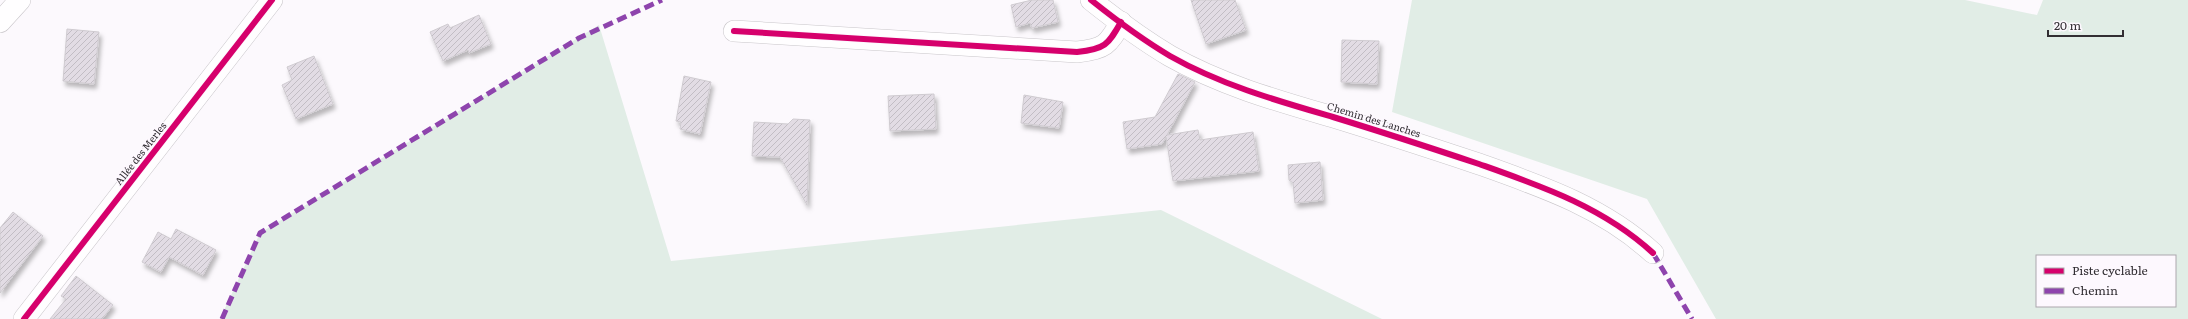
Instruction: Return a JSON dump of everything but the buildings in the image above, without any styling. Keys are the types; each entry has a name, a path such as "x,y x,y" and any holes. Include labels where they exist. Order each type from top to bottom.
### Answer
{"street":[{"path":"0,22 20,0"},
{"name":"Allée des Merles","path":"24,319 272,0"},
{"name":"Chemin des Lanches","path":"1091,0 1170,56 1227,83 1279,101 1413,141 1554,190 1597,211 1653,252"},
{"path":"734,31 1077,52 1095,50 1110,42 1121,22"}],"shaded area":[{"path":"1412,0 1965,0 2037,15 2043,0 2188,0 2188,319 1716,319 1647,199 1392,112"},
{"path":"599,25 671,261 1161,210 1382,319 220,319 260,233"}],"marked path":[{"path":"222,319 260,233 579,38 662,0"},
{"path":"1653,253 1692,319"}],"cycle path":[{"path":"24,319 272,0"},
{"path":"1091,0 1130,30 1160,50 1209,76 1271,98 1370,128 1479,164 1548,190 1592,210 1634,237 1653,253"},
{"path":"734,31 1077,52 1094,49 1105,44 1113,36 1121,22"}]}
